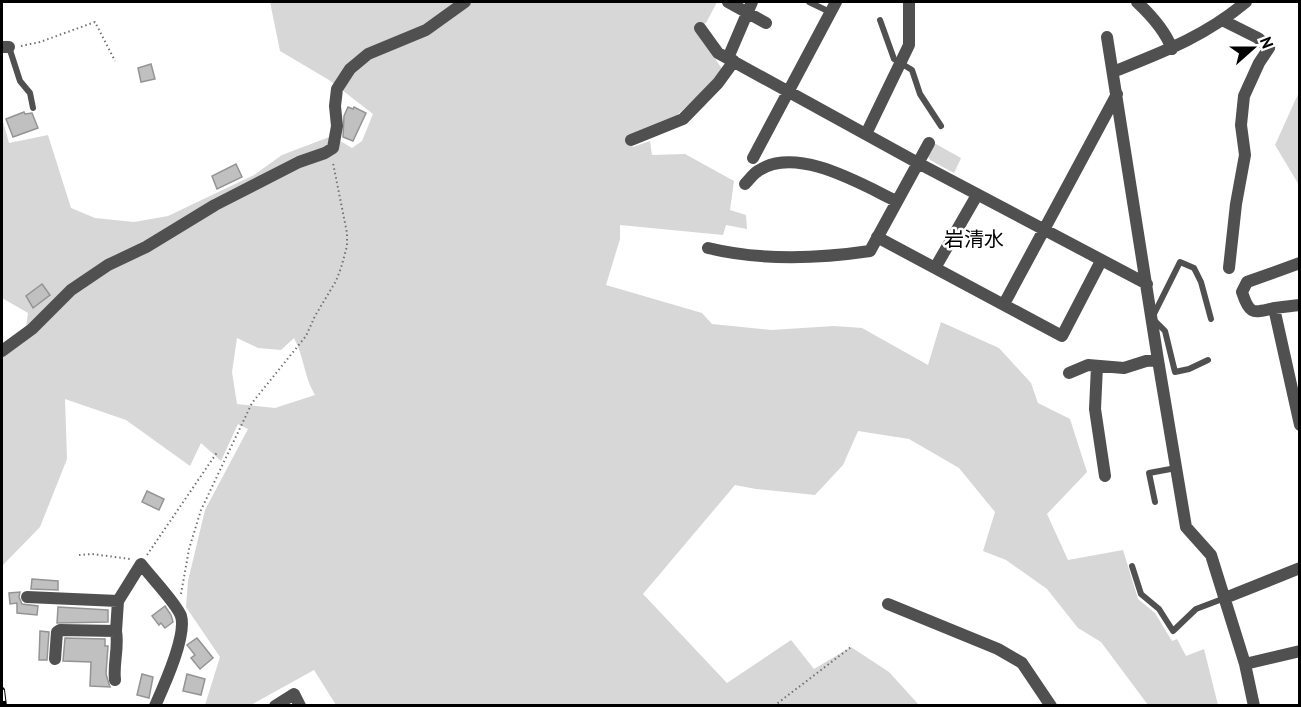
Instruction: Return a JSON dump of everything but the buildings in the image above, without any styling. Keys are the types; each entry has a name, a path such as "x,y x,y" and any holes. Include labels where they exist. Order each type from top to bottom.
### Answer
{"street":[{"path":"2,351 32,329 70,290 108,265 146,247 214,206 299,162 333,148 337,126 335,106 337,89 350,69 368,54 426,30 465,2"},
{"path":"728,2 750,7 766,23"},
{"path":"866,134 909,45 909,2"},
{"path":"1137,2 1156,22 1172,48"},
{"path":"1113,72 1190,41 1224,21 1246,2"},
{"path":"631,140 683,119 718,83 731,60 750,7"},
{"path":"753,158 833,7"},
{"path":"1224,21 1258,38 1269,48 1258,63 1245,96 1241,125 1245,155 1236,204 1229,268"},
{"path":"700,28 718,53 977,195 1146,284"},
{"path":"1107,37 1186,527 1211,555 1245,664 1254,705"},
{"path":"1004,304 1117,94"},
{"path":"708,248 732,254 796,258 870,251 929,144"},
{"path":"745,184 758,171 789,162 826,168 896,201"},
{"path":"935,268 977,195"},
{"path":"877,237 1062,336 1101,261"},
{"path":"1299,263 1247,282 1242,292 1252,311 1260,312 1299,305"},
{"path":"1274,308 1299,425"},
{"path":"1069,373 1088,365 1124,368 1158,360"},
{"path":"1097,366 1095,409 1106,476"},
{"path":"115,680 118,601 141,564 181,614 183,628 166,681 155,705"},
{"path":"1225,598 1299,567"},
{"path":"27,597 118,601"},
{"path":"888,604 998,649 1022,663 1051,705"},
{"path":"55,659 57,632 60,630 116,631"},
{"path":"1245,664 1299,651"},
{"path":"275,705 294,694 300,705"}],"lane":[{"path":"809,2 833,7"},
{"path":"880,20 894,59 912,70 920,94 941,126"},
{"path":"5,47 20,81 30,93 33,108"},
{"path":"1208,360 1189,369 1175,372 1165,331 1152,318 1180,262 1194,268 1201,282 1211,319"},
{"path":"1155,502 1149,473 1176,468"},
{"path":"1132,566 1141,594 1159,609 1173,632 1196,609 1225,598"}],"path":[{"path":"5,47 40,42 95,22 115,62"},
{"path":"181,614 184,577 201,510 252,403 306,336 341,268 347,246 347,233 330,150"},
{"path":"79,555 92,554 136,560 141,564 218,450"},
{"path":"774,705 851,647"}],"shaded area":[{"path":"270,2 717,2 706,23 695,28 722,69 707,88 677,115 627,135 633,147 650,141 652,155 685,154 734,181 730,210 746,215 747,229 726,225 723,235 620,225 620,239 606,285 702,313 712,324 771,330 834,326 862,328 928,365 941,322 999,348 1031,383 1038,403 1070,419 1087,472 1047,514 1068,560 1123,550 1138,599 1155,613 1172,641 1177,639 1186,656 1204,649 1218,705 1148,705 1101,642 1078,628 1047,589 1006,560 983,551 995,512 959,468 909,439 858,431 843,465 815,495 735,485 643,594 727,683 791,640 814,669 851,647 889,672 919,705 336,705 314,670 251,705 205,705 220,657 186,607 188,581 205,510 248,429 238,424 221,461 201,443 190,466 126,420 65,399 67,459 40,527 2,566 2,346 26,327 28,313 2,298 2,118 9,143 48,135 71,208 95,218 134,222 168,216 254,175 282,155 332,136 352,148 362,141 373,114 329,80 280,51","holes":["237,338 258,348 281,350 294,338 315,395 275,408 237,404 232,372"]},
{"path":"1299,92 1299,185 1275,145"},
{"path":"934,143 961,158 954,173 930,160 928,156"}],"railway":[{"path":"2,690 4,706"}],"district":[{"name":"岩清水","path":"974,239"}]}
